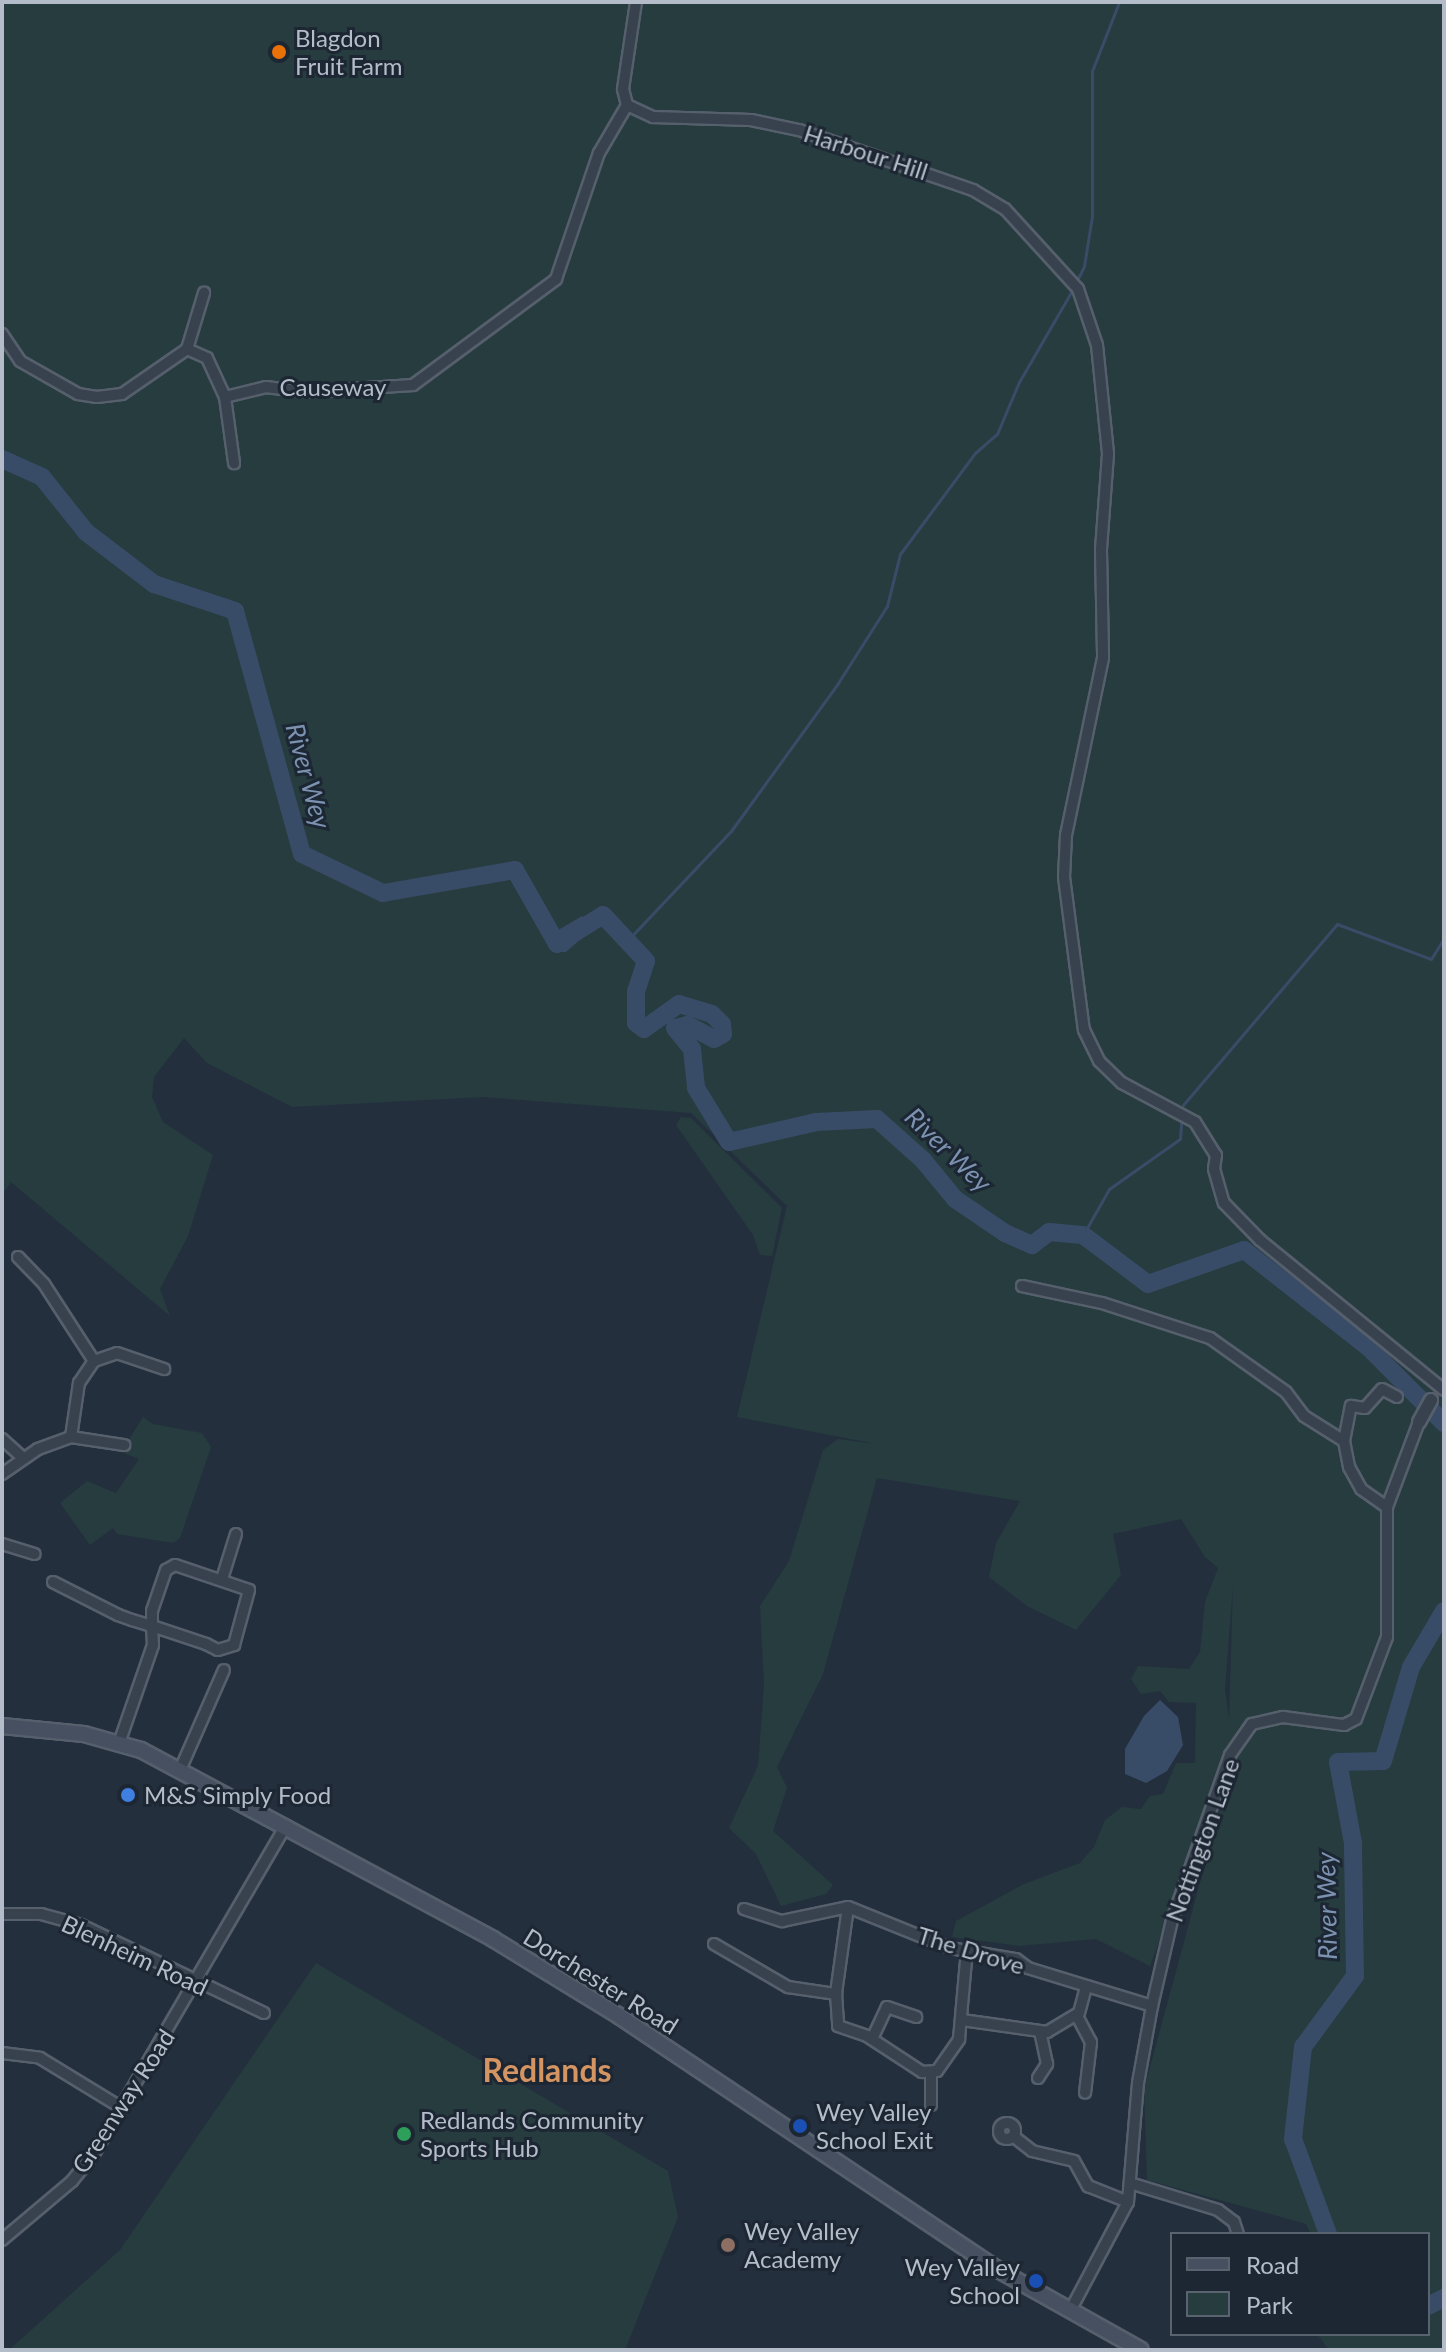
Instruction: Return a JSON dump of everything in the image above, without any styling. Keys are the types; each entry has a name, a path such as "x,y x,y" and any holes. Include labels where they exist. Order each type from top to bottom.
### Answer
{"main road":[{"name":"Dorchester Road","path":"2,1726 48,1728 119,1743 180,1770 286,1826 556,1977 995,2268 1070,2311 1118,2344 1141,2350"}],"street":[{"path":"627,105 623,89 636,2"},
{"name":"Harbour Hill","path":"627,105 653,117 751,120 799,130 960,184 1005,209 1078,289 1097,345 1108,454 1101,550 1103,658 1065,849 1084,1030 1099,1061 1122,1083 1195,1122 1216,1155 1214,1169 1224,1203 1260,1240 1444,1390"},
{"name":"Causeway","path":"225,397 266,387 306,392 413,385 556,279 599,153 627,105"},
{"path":"2,334 33,369 78,394 97,397 122,394 187,349 204,293"},
{"path":"187,349 207,358 225,397 234,463"},
{"path":"18,1257 44,1284 94,1361"},
{"path":"1022,1286 1102,1303 1210,1338 1286,1392 1313,1422 1344,1441"},
{"path":"71,1437 79,1383 94,1361 117,1353 164,1369"},
{"path":"1387,1507 1361,1489 1349,1467 1344,1441 1351,1406 1365,1408 1382,1389 1397,1397"},
{"path":"1419,1422 1431,1400 1444,1390"},
{"name":"Nottington Lane","path":"1070,2311 1128,2202 1133,2184 1138,2083 1152,2006 1172,1920 1230,1755 1252,1724 1283,1717 1344,1725 1356,1719 1387,1637 1387,1507 1419,1422"},
{"path":"2,1474 23,1458 71,1437 124,1445"},
{"path":"2,1439 23,1458"},
{"path":"222,1579 236,1534"},
{"path":"2,1544 35,1554"},
{"path":"53,1582 152,1626 218,1650 232,1648 250,1595 246,1588 170,1565 152,1611 152,1626 153,1645 119,1743"},
{"path":"180,1770 224,1670"},
{"name":"Greenway Road","path":"2,2240 72,2181 122,2108 286,1826"},
{"path":"744,1909 782,1921 848,1907 836,1994 838,2026 872,2039 922,2072 931,2073"},
{"name":"The Drove","path":"848,1907 967,1950 1016,1959 1028,1968 1152,2006"},
{"name":"Blenheim Road","path":"2,1914 41,1914 81,1925 196,1985 264,2013"},
{"path":"714,1944 788,1987 836,1994"},
{"path":"931,2105 931,2073 950,2055 962,2020 967,1950"},
{"path":"962,2020 1040,2032 1059,2029 1077,2016 1086,1986"},
{"path":"872,2039 887,2007 916,2017"},
{"path":"1077,2016 1091,2042 1085,2093"},
{"path":"1038,2078 1047,2064 1040,2032"},
{"path":"2,2053 40,2058 122,2108"},
{"path":"1013,2136 1032,2151 1074,2161 1088,2186 1128,2202"},
{"path":"1133,2184 1218,2210 1234,2222 1237,2232"}],"green space":[{"path":"2,2 1444,2 1444,2350 1329,2350 1318,2336 1430,2336 1430,2232 1310,2232 1306,2224 1147,2180 1144,2089 1228,1780 1229,1750 1150,1966 1096,1939 1019,1946 952,1937 956,1921 1024,1884 1080,1863 1094,1847 1105,1820 1122,1807 1141,1809 1150,1796 1163,1794 1176,1763 1195,1763 1196,1703 1169,1702 1160,1691 1141,1694 1131,1679 1138,1666 1189,1669 1200,1652 1205,1602 1218,1568 1205,1557 1181,1519 1113,1534 1121,1575 1076,1630 1027,1606 989,1577 996,1543 1020,1501 877,1478 823,1674 777,1767 787,1788 773,1831 833,1885 826,1894 781,1906 756,1854 729,1828 758,1766 764,1685 760,1606 789,1561 823,1450 838,1439 876,1444 737,1417 787,1206 691,1113 483,1097 292,1107 207,1063 184,1038 154,1077 152,1097 163,1122 213,1155 188,1236 160,1289 170,1316 11,1182 2,1195","holes":["1233,1586 1229,1719 1225,1689"]},
{"path":"681,1117 691,1118 782,1208 772,1256 760,1255 753,1235 676,1125"},
{"path":"143,1417 153,1424 202,1433 211,1447 180,1538 173,1543 117,1534 113,1528 90,1545 60,1503 87,1481 116,1493 139,1459 121,1452"},
{"name":"Redlands Community Sports Hub","path":"316,1963 668,2171 678,2217 625,2350 9,2350 120,2250"}],"water":[{"path":"582,916 591,930 566,952 556,952 550,935"},
{"path":"1160,1700 1178,1717 1183,1745 1167,1771 1146,1783 1125,1774 1125,1749 1144,1716"}],"waterway":[{"path":"1076,282 1084,266 1092,216 1092,71 1119,2"},
{"path":"625,943 731,831 838,683 887,606 900,554 975,453 997,434 1019,382 1073,289"},
{"name":"River Wey","path":"2,459 42,477 86,532 154,584 235,611 302,854 383,893 515,870 557,944 603,915 646,961 636,992 636,1023 644,1029 679,1004 712,1014 722,1024 723,1034 714,1039 688,1025 675,1028 692,1049 696,1088 729,1142 816,1122 877,1119 923,1160 955,1199 1005,1233 1032,1245 1049,1232 1083,1235 1148,1284 1244,1250 1367,1346 1444,1423"},
{"path":"1183,1105 1337,924 1431,959 1444,938"},
{"path":"1083,1235 1109,1189 1180,1139 1181,1123"},
{"name":"River Wey","path":"1327,2232 1293,2139 1303,2047 1355,1976 1353,1843 1338,1762 1383,1761 1411,1667 1444,1611"},
{"name":"River Wey","path":"1430,2305 1444,2298"}],"place":[{"name":"Blagdon Fruit Farm","path":"279,52"},
{"name":"M&S Simply Food","path":"128,1795"},
{"name":"Wey Valley School Exit","path":"800,2126"},
{"name":"Redlands Community Sports Hub","path":"404,2134"},
{"name":"Wey Valley Academy","path":"728,2245"},
{"name":"Wey Valley School","path":"1036,2281"}],"district":[{"name":"Redlands","path":"547,2070"}]}
